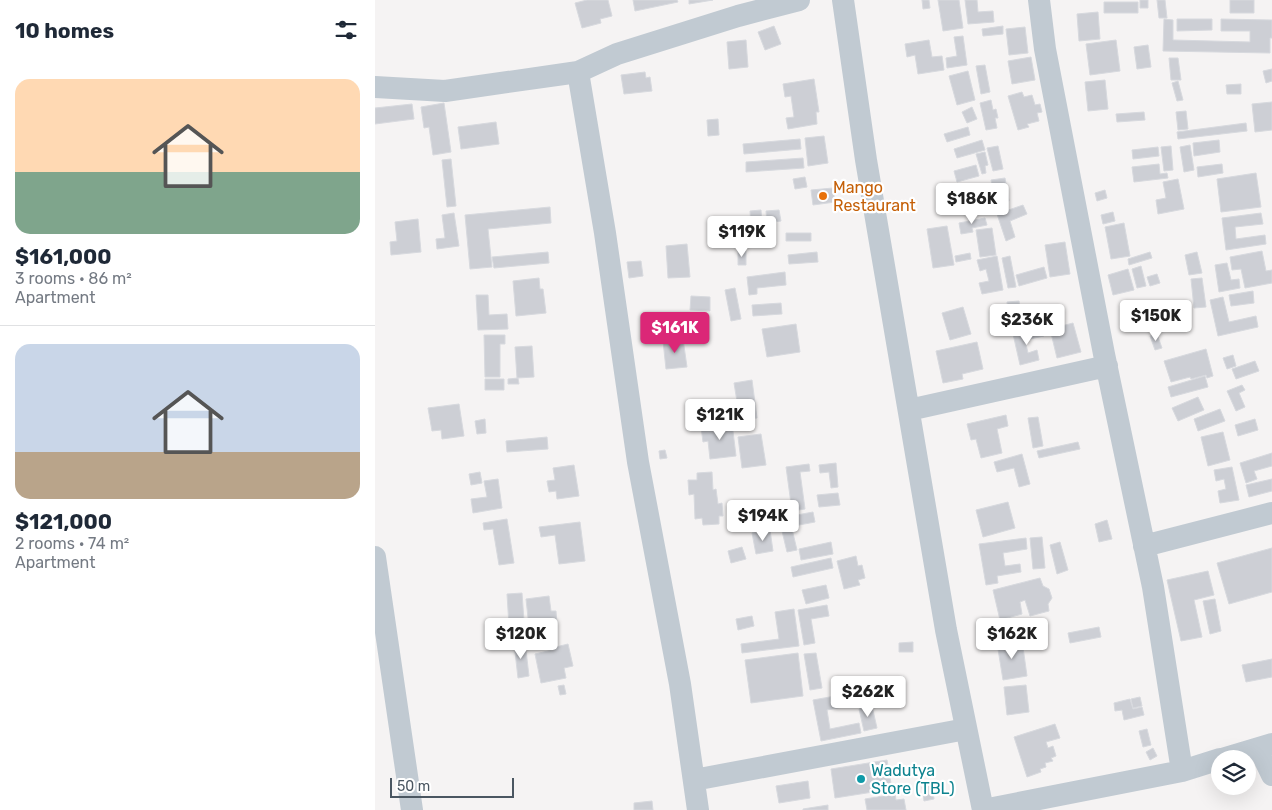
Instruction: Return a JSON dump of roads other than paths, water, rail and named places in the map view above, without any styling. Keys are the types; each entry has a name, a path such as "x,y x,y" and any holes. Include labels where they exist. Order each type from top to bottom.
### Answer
{"street":[{"path":"375,86 445,90 578,72 617,54 738,16 799,0"},
{"path":"843,0 866,160 946,630 983,810 1182,771 1211,762"},
{"path":"1039,0 1045,50 1107,366 1153,587 1182,771"},
{"path":"578,72 605,233 638,462 680,684 698,810"},
{"path":"909,410 1107,366"},
{"path":"1144,546 1272,513"},
{"path":"375,557 412,810"},
{"path":"694,780 966,729"},
{"path":"1251,750 1265,746 1272,775"}],"place":[{"name":"Mango Restaurant","path":"823,196"},
{"name":"Wadutya Store (TBL)","path":"861,779"}]}
